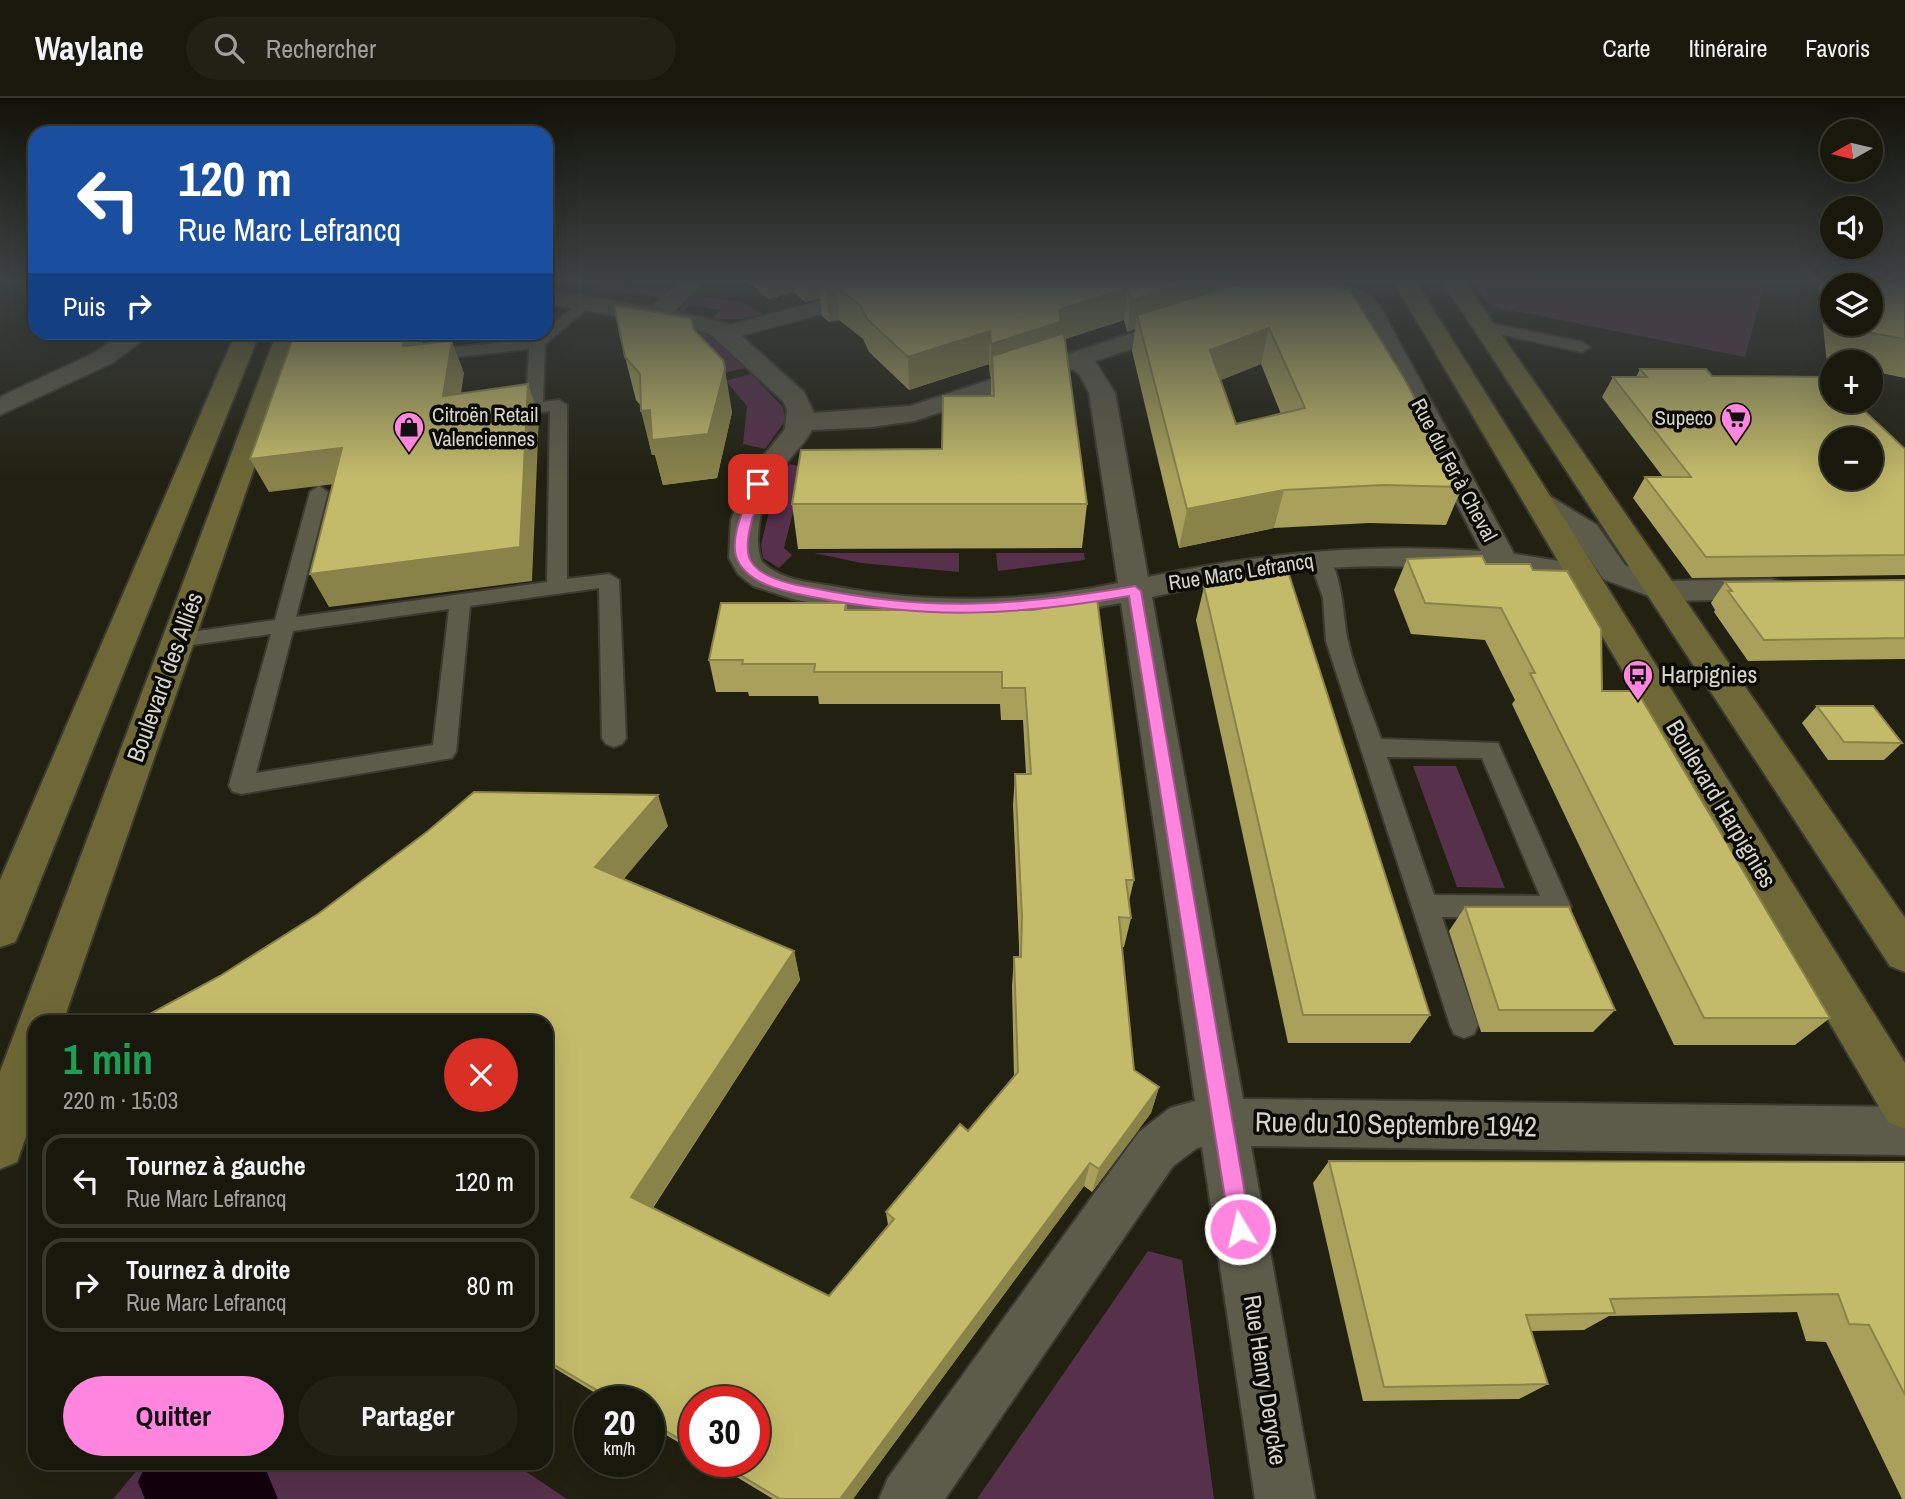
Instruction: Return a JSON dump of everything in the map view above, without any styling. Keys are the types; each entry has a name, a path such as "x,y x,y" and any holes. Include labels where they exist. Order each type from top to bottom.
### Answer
{"main road":[{"name":"Boulevard des Alliés","path":"0,929 242,347"},
{"name":"Boulevard des Alliés","path":"43,1015 283,347"},
{"name":"Boulevard Harpignies","path":"1445,347 1905,1106"},
{"path":"1499,347 1905,953"},
{"path":"0,1145 28,1058"}],"street":[{"path":"0,407 103,358 119,347"},
{"path":"741,347 794,398 801,410 801,422 902,416 1111,347"},
{"name":"Rue du Fer à Cheval","path":"1390,347 1503,563"},
{"name":"Rue Henry Derycke","path":"1076,359 1091,371 1102,393 1285,1499"},
{"name":"Rue Marc Lefrancq","path":"801,422 796,437 758,484 742,540 743,556 752,571 761,577 785,587 850,601 925,610 1041,606 1135,591 1252,567 1319,558 1398,556 1503,563 1581,573"},
{"name":"Boulevard Harpignies","path":"1538,501 1586,531 1614,572 1662,591"},
{"path":"1662,591 1798,589"},
{"name":"Rue du 10 Septembre 1942","path":"909,1499 1156,1149 1187,1125 1223,1122 1905,1131"}],"lane":[{"path":"439,354 504,347"},
{"path":"537,347 534,408 559,405 557,588"},
{"path":"319,492 241,785 444,752 460,601"},
{"path":"1319,558 1333,598 1337,641 1464,1025"},
{"path":"178,640 609,580 614,738"},
{"path":"1372,748 1490,749 1558,907 1424,906"}],"shaded area":[{"path":"693,347 724,347 745,368 720,374"},
{"path":"1697,347 1748,347 1745,357"},
{"path":"751,374 783,407 785,421 765,449 743,444 747,406 726,381"},
{"path":"790,464 804,468 784,548 792,555 779,568 763,558 761,545 776,481"},
{"path":"814,553 959,553 959,572 861,563"},
{"path":"996,553 1084,553 1085,560 998,571"},
{"path":"1413,766 1456,766 1505,888 1457,887"},
{"path":"1148,1251 1182,1260 1214,1499 977,1499"},
{"path":"137,1470 524,1470 567,1499 113,1499"}],"building":[{"name":"Citroën Retail Valenciennes","path":"290,347 451,347 443,396 528,384 520,547 310,574 342,448 250,459"},
{"path":"623,347 711,347 723,360 725,369 708,434 652,440 650,410 641,411 640,374 625,357"},
{"path":"898,347 938,347 908,357"},
{"path":"1019,347 1066,347 1087,504 792,504 801,450 942,449 943,396 994,396 992,356"},
{"path":"1145,347 1217,347 1210,350 1236,424 1305,408 1278,347 1385,347 1462,487 1383,485 1284,490 1187,509"},
{"path":"1640,369 1706,369 1712,376 1820,377 1820,413 1867,413 1882,427 1820,427 1820,490 1883,490 1883,428 1905,449 1905,555 1706,557 1645,477 1691,477 1613,377 1647,377"},
{"path":"1482,556 1486,564 1530,564 1533,570 1567,571 1601,629 1602,691 1637,691 1830,1018 1704,1018 1530,673 1535,673 1501,608 1425,603 1407,559"},
{"path":"1285,562 1430,1015 1303,1015 1204,587"},
{"path":"1905,580 1905,638 1764,640 1728,591 1732,591 1725,582"},
{"path":"1097,599 1134,880 1126,880 1131,918 1119,917 1134,1070 1159,1087 1099,1169 1090,1163 840,1499 780,1499 744,1477 770,1477 770,1386 679,1386 679,1439 665,1430 665,1386 590,1386 553,1364 553,1015 148,1015 220,976 318,914 428,831 474,792 658,795 595,867 794,951 631,1197 829,1296 894,1219 886,1212 960,1124 968,1131 1018,1072 1014,957 1021,957 1022,917 1015,774 1031,774 1025,688 1002,688 1002,672 814,672 815,664 742,664 743,660 709,660 721,603 846,603 845,610 1033,610"},
{"path":"1817,706 1873,706 1902,743 1844,742"},
{"path":"1465,907 1569,907 1615,1010 1499,1010"},
{"path":"1329,1161 1905,1162 1905,1395 1869,1325 1849,1324 1838,1294 1610,1299 1615,1313 1526,1315 1548,1384 1384,1387"}],"waterway":[{"path":"196,1482 219,1499"}],"place":[{"name":"Supeco","path":"1736,445"},
{"name":"Citroën Retail Valenciennes","path":"409,454"},
{"name":"Harpignies","path":"1638,702"}],"route":[{"path":"758,484 741,549 746,564 752,571 785,587 872,605 925,610 1053,605 1135,591 1240,1229"}]}
